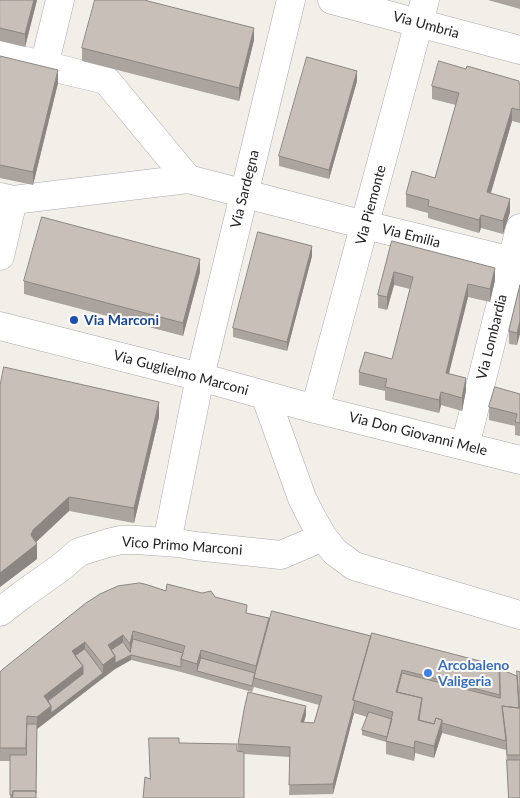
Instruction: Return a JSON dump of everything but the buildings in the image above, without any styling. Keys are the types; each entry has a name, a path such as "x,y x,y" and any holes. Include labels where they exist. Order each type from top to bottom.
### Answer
{"street":[{"path":"44,66 60,0"},
{"name":"Via Sardegna","path":"166,542 200,377 291,0"},
{"name":"Via Umbria","path":"332,0 422,12 520,50"},
{"name":"Via Piemonte","path":"315,409 422,12"},
{"path":"0,55 106,80 188,178"},
{"path":"0,256 7,199 188,178"},
{"name":"Via Emilia","path":"188,178 365,225 516,262"},
{"name":"Via Lombardia","path":"464,446 516,262 520,228"},
{"name":"Via Guglielmo Marconi","path":"0,326 200,377 265,396 302,498 323,537 334,552 354,566 520,615"},
{"name":"Via Don Giovanni Mele","path":"265,396 520,460"},
{"name":"Vico Primo Marconi","path":"0,612 79,552 108,543 121,540 136,540 281,554 323,537"}],"place":[{"name":"Via Marconi","path":"74,320"},
{"name":"Arcobaleno Valigeria","path":"428,673"}]}
